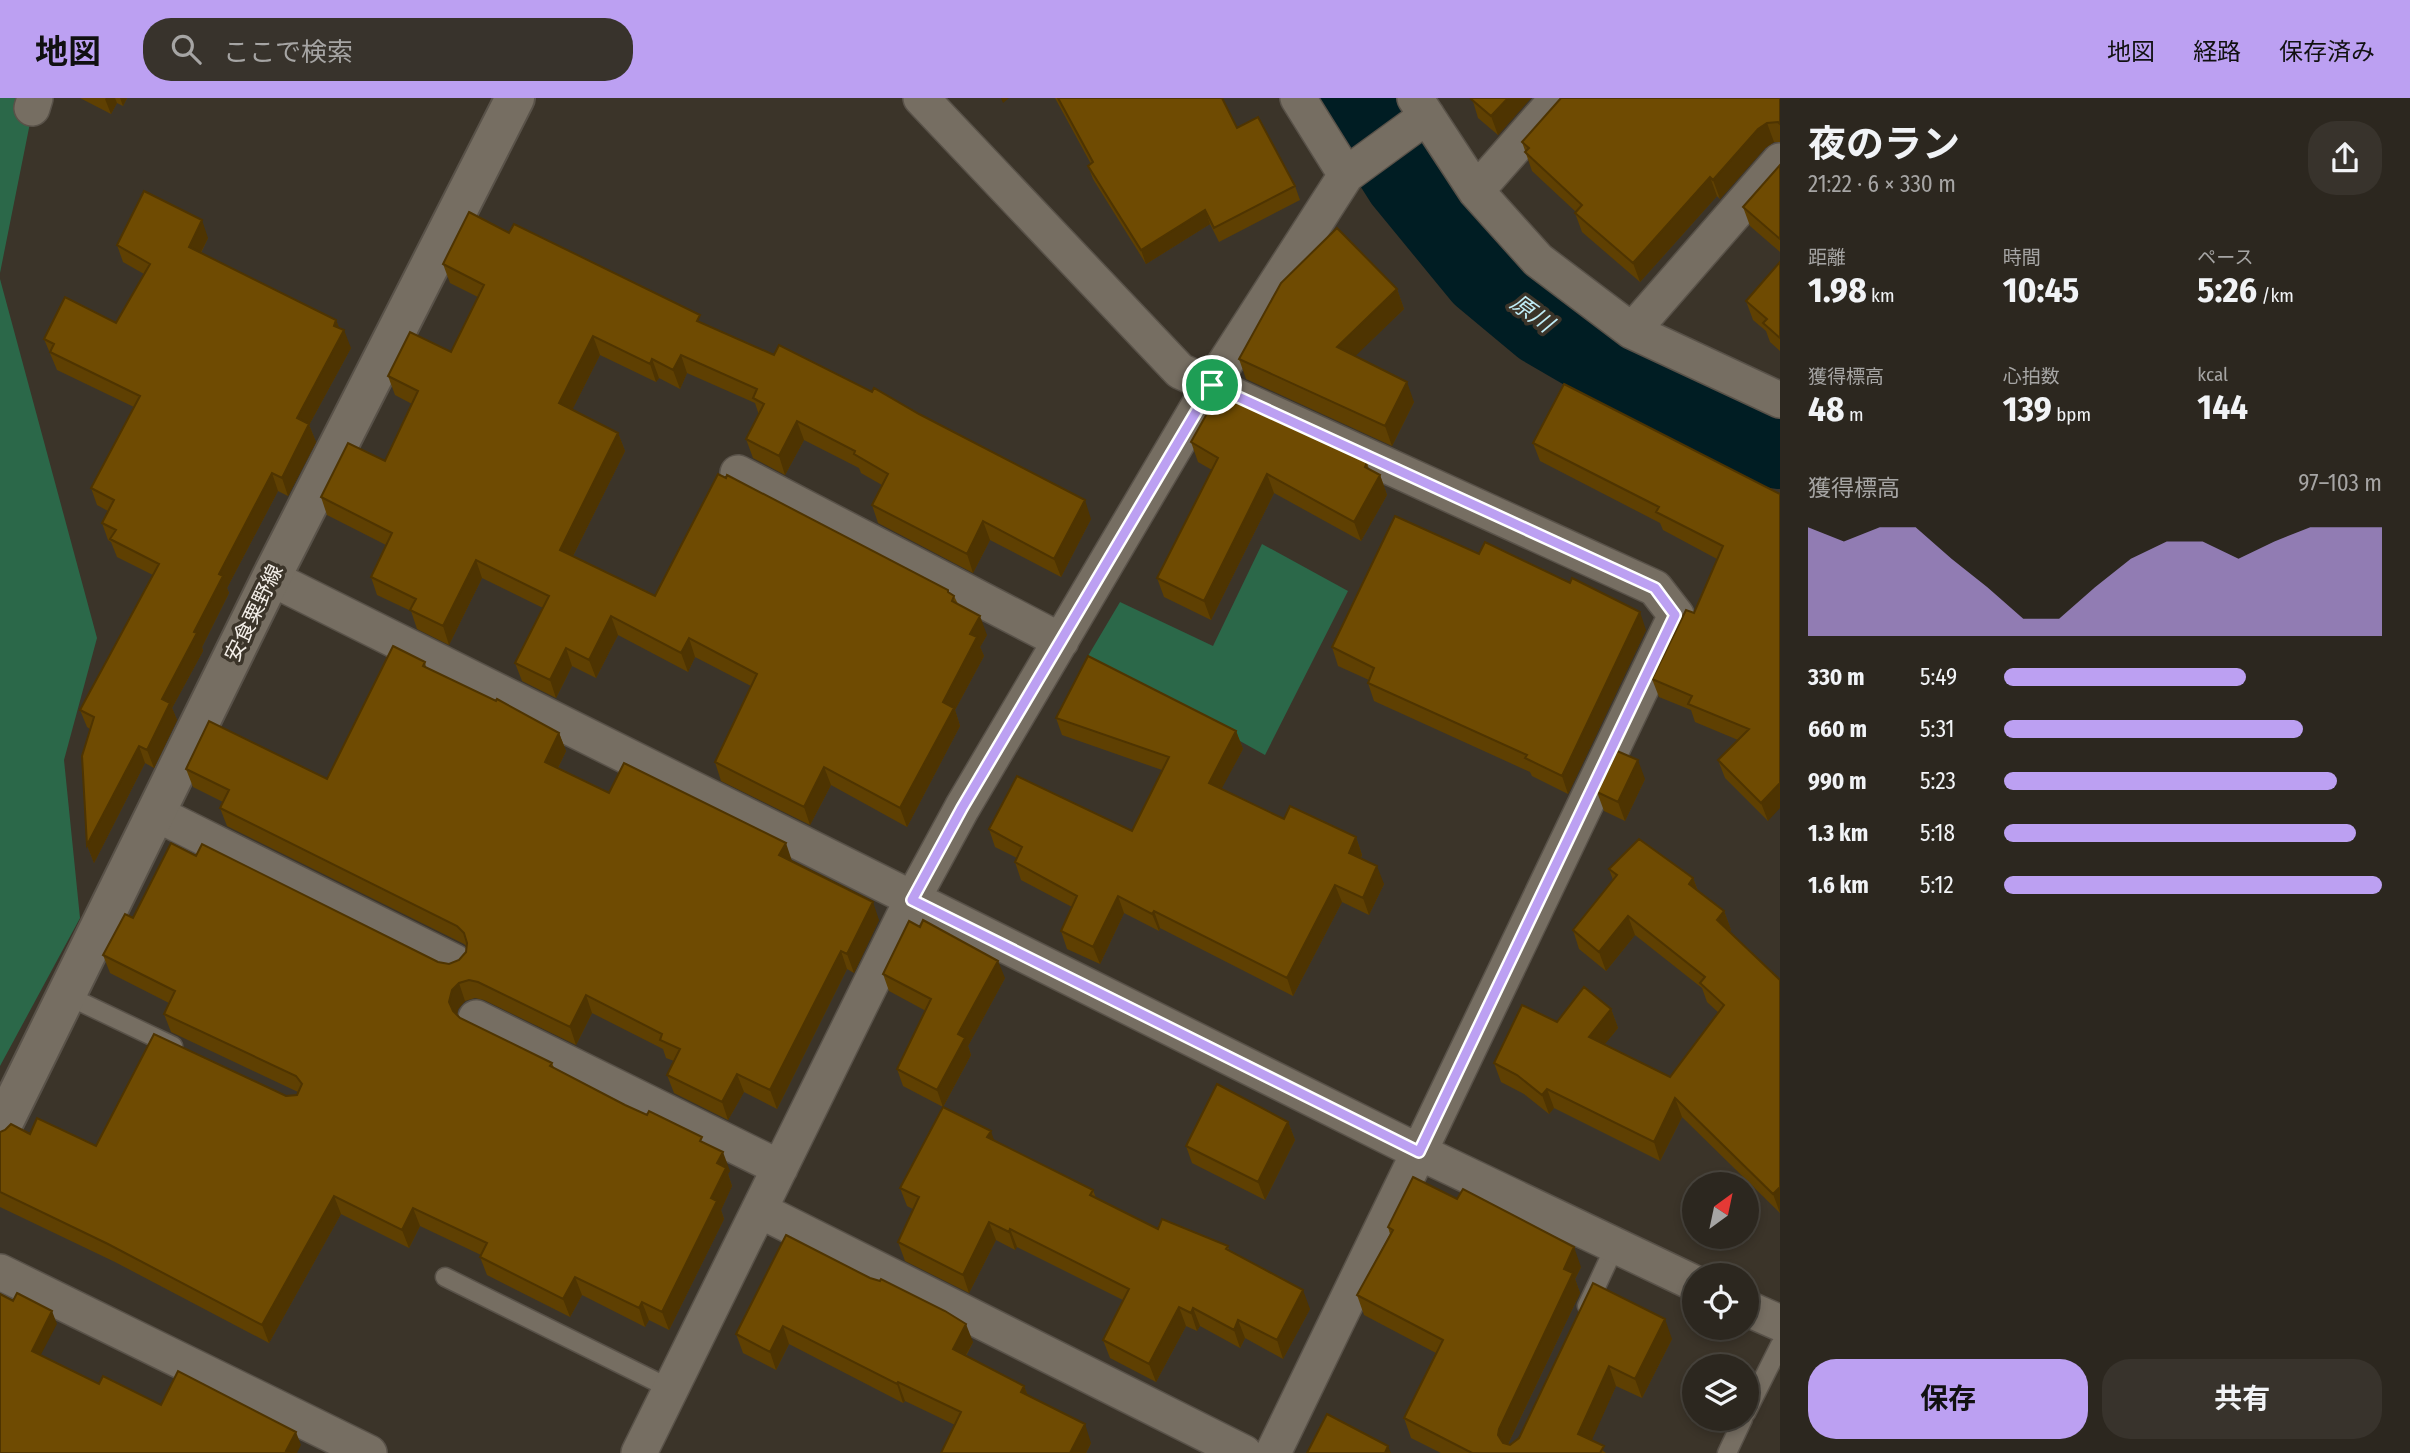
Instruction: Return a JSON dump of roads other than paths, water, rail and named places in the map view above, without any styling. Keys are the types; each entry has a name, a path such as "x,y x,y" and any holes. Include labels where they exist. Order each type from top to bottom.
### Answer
{"main road":[{"name":"安食粟野線","path":"0,1130 271,578 515,98"}],"street":[{"path":"921,98 1180,372 1655,588 1675,615 1273,1453"},
{"path":"1297,98 1354,170"},
{"path":"1476,191 1558,98"},
{"path":"639,1453 912,900 962,808 1212,385 1354,170 1398,138 1421,107 1476,191 1538,260 1632,331 1780,400"},
{"path":"1632,331 1780,161"},
{"path":"738,473 1061,641"},
{"path":"271,578 1419,1152 1682,1277"},
{"path":"155,813 454,962"},
{"path":"476,1018 780,1168"},
{"path":"759,1210 1244,1453"},
{"path":"0,1272 369,1453"},
{"path":"1759,1314 1780,1323"}],"lane":[{"path":"66,995 188,1052"},
{"path":"1580,1319 1615,1246"},
{"path":"444,1277 671,1389"},
{"path":"1759,1387 1780,1345"},
{"path":"1727,1453 1737,1431"}],"waterway":[{"name":"原川","path":"1353,98 1405,180 1483,275 1543,325 1598,357 1780,448"}]}
